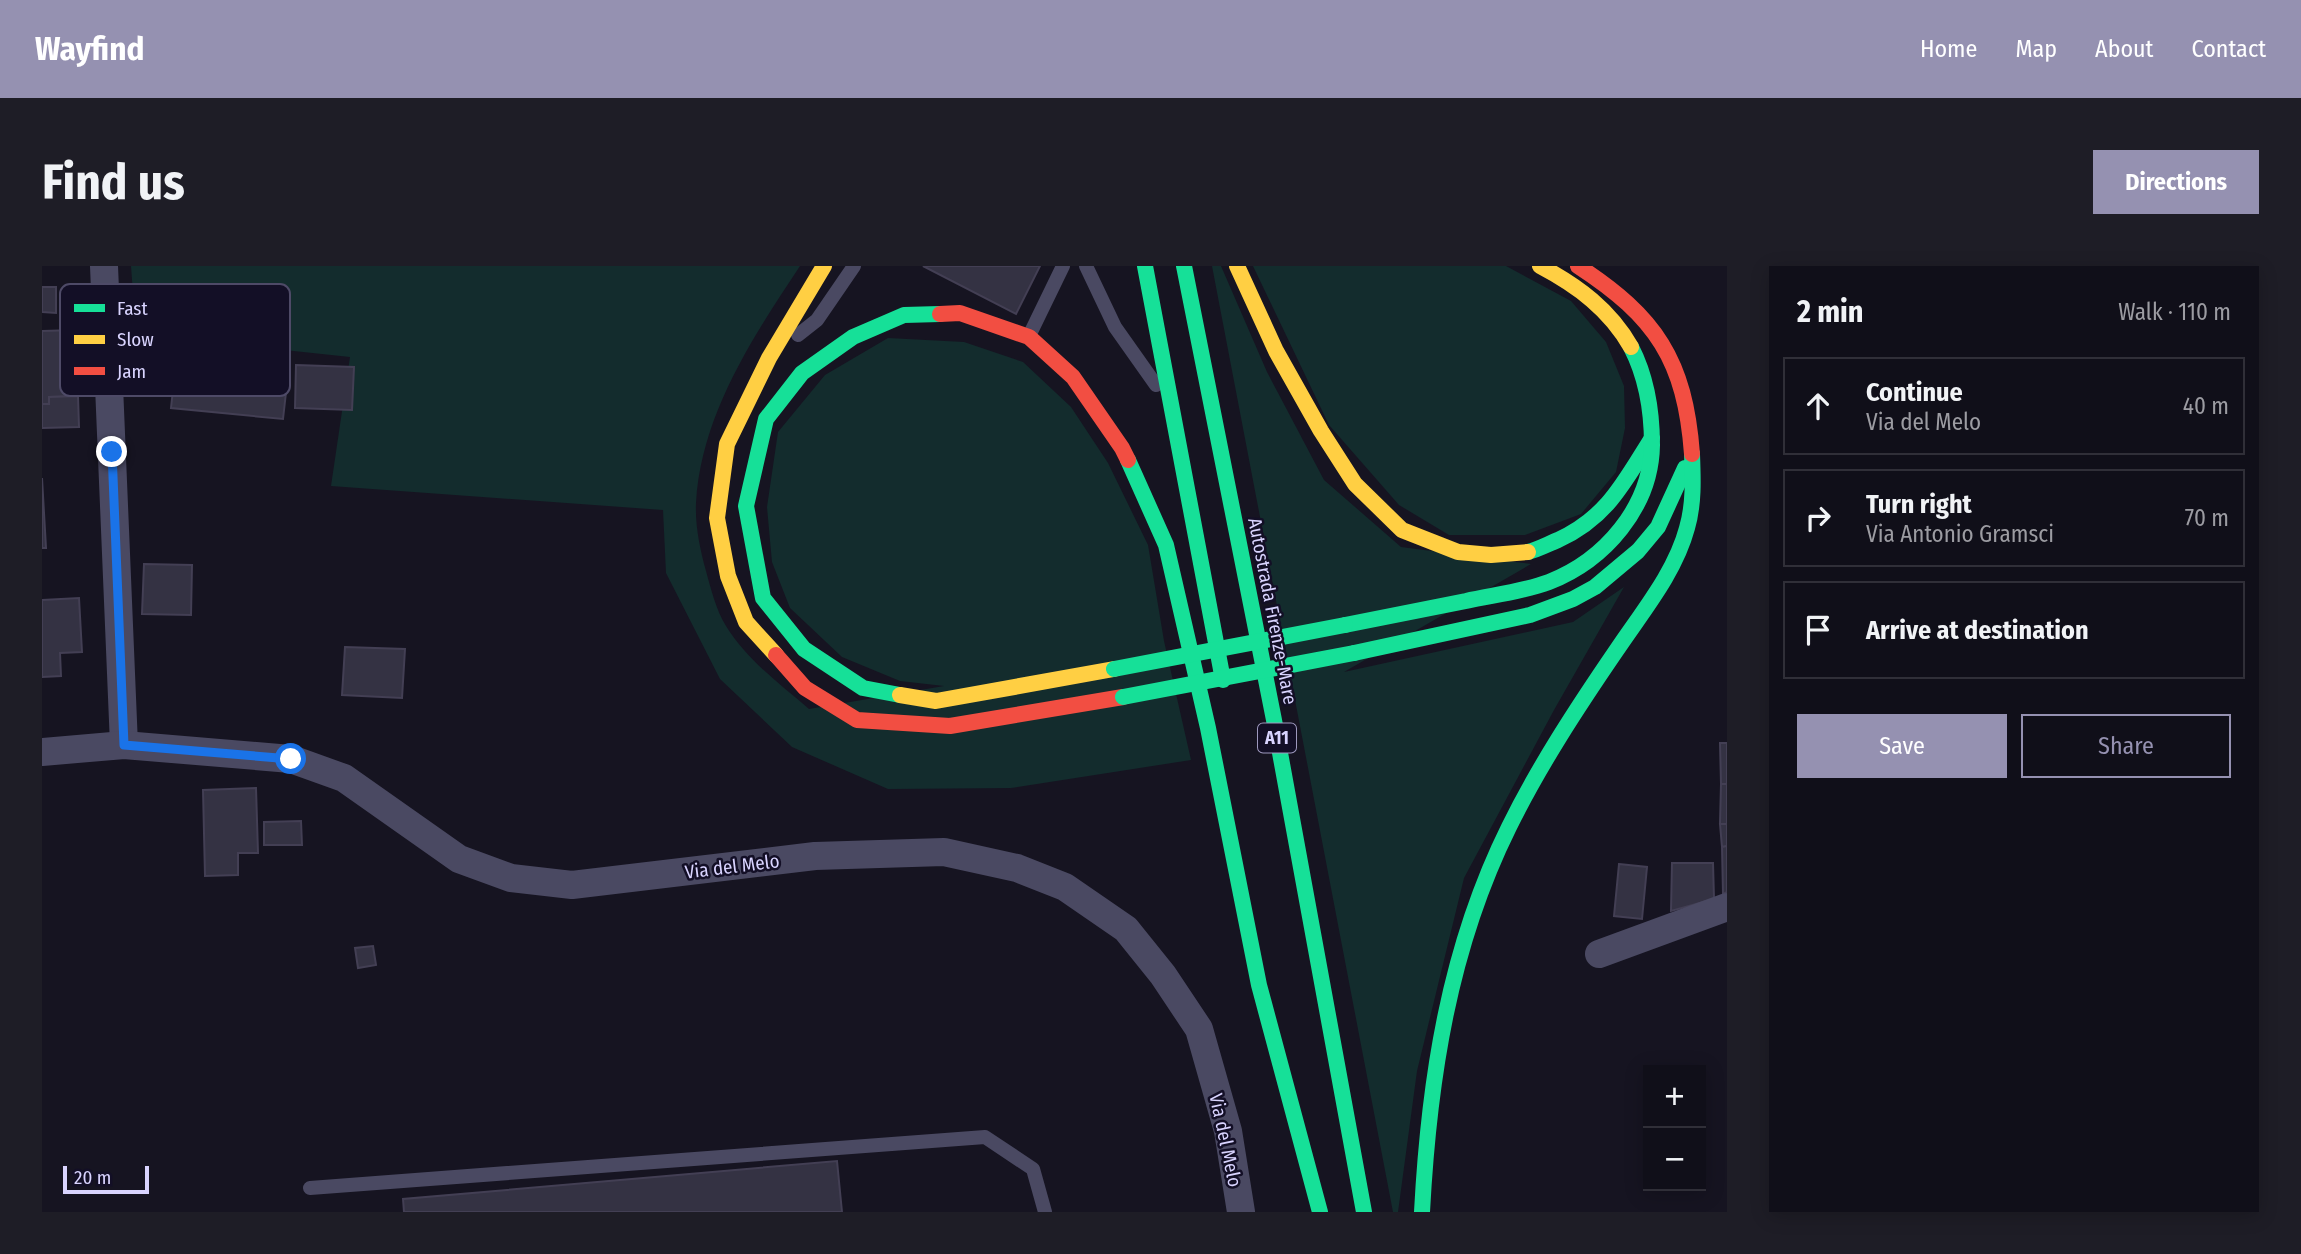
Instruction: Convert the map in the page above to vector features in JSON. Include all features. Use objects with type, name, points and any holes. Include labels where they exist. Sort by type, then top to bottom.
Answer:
[{"type":"highway","points":[[824,266],[769,358],[727,444],[717,518],[728,576],[746,622],[805,688],[857,720],[950,726],[1123,697],[1354,653],[1530,615],[1573,599],[1595,587],[1638,551],[1658,527],[1693,455]]},
{"type":"highway","points":[[1145,266],[1227,700]]},
{"type":"highway","name":"Autostrada Firenze-Mare","points":[[1184,266],[1274,720],[1364,1212]]},
{"type":"highway","points":[[1237,266],[1276,351],[1328,442],[1355,484],[1402,530],[1458,552],[1491,555],[1536,550],[1574,532],[1601,511],[1619,489],[1652,438]]},
{"type":"highway","points":[[1321,1212],[1259,985],[1208,728],[1166,545],[1122,448],[1073,377],[1029,337],[960,313],[904,315],[853,337],[802,373],[766,418],[746,506],[763,598],[804,649],[863,688],[936,701],[1114,669],[1345,625],[1536,586],[1561,577],[1585,563],[1616,533],[1643,495],[1652,464],[1650,394],[1643,370],[1621,330],[1591,299],[1540,266]]},
{"type":"highway","points":[[1422,1212],[1425,1145],[1434,1061],[1443,1013],[1471,918],[1492,866],[1536,776],[1675,559],[1692,513],[1693,455],[1690,412],[1684,388],[1665,345],[1639,312],[1578,266]]},
{"type":"highway","points":[[1289,1037],[1321,1212]]},
{"type":"street","points":[[104,266],[105,284]]},
{"type":"street","points":[[109,396],[124,745]]},
{"type":"street","name":"Via del Melo","points":[[42,752],[124,745],[291,759],[344,778],[459,859],[511,878],[572,885],[815,856],[944,852],[1017,868],[1065,887],[1126,929],[1163,975],[1199,1029],[1228,1131],[1241,1212]]},
{"type":"street","points":[[1599,954],[1727,907]]},
{"type":"lane","points":[[769,358],[817,320],[854,266]]},
{"type":"lane","points":[[1029,337],[1063,266]]},
{"type":"lane","points":[[1086,266],[1115,327],[1173,409]]},
{"type":"lane","points":[[310,1188],[985,1137],[1033,1169],[1045,1212]]},
{"type":"green space","points":[[131,266],[800,266],[748,349],[719,408],[700,470],[696,512],[704,563],[726,626],[754,660],[809,709],[944,686],[900,681],[842,657],[790,608],[772,562],[767,507],[778,432],[825,375],[888,338],[964,342],[1023,362],[1071,407],[1108,463],[1148,545],[1164,641],[1191,760],[1011,788],[888,789],[792,747],[720,679],[666,573],[663,510],[331,486],[350,357],[290,351],[290,284],[132,284]]},
{"type":"green space","points":[[1212,266],[1221,266],[1267,372],[1324,480],[1401,547],[1531,564],[1344,672],[1573,622],[1624,587],[1464,878],[1417,1071],[1398,1212],[1393,1212]]},
{"type":"green space","points":[[1253,266],[1506,266],[1571,301],[1606,342],[1624,386],[1625,428],[1616,472],[1581,514],[1525,535],[1449,535],[1399,505],[1329,425]]},
{"type":"building","points":[[923,266],[1040,266],[1016,314]]},
{"type":"building","points":[[42,287],[56,287],[56,313],[42,312]]},
{"type":"building","points":[[60,330],[60,396],[78,396],[49,397],[49,404],[42,404],[42,331]]},
{"type":"building","points":[[296,365],[354,367],[352,410],[295,408]]},
{"type":"building","points":[[78,396],[79,427],[42,428],[42,404],[49,404],[49,397]]},
{"type":"building","points":[[172,396],[286,396],[283,419],[171,408]]},
{"type":"building","points":[[42,478],[46,548],[42,548]]},
{"type":"building","points":[[144,564],[192,565],[191,615],[142,614]]},
{"type":"building","points":[[79,598],[82,652],[60,653],[61,676],[42,677],[42,600]]},
{"type":"building","points":[[345,647],[405,649],[402,698],[342,695]]},
{"type":"building","points":[[1720,743],[1727,743],[1727,784],[1721,784]]},
{"type":"building","points":[[1721,784],[1727,784],[1727,824],[1720,824]]},
{"type":"building","points":[[256,788],[258,853],[238,853],[238,875],[205,876],[203,790]]},
{"type":"building","points":[[301,821],[302,845],[264,845],[264,822]]},
{"type":"building","points":[[1720,824],[1727,824],[1727,846],[1722,847]]},
{"type":"building","points":[[1727,846],[1727,892],[1723,894],[1722,847]]},
{"type":"building","points":[[1672,863],[1713,863],[1714,899],[1671,911]]},
{"type":"building","points":[[1619,864],[1647,867],[1642,919],[1614,916]]},
{"type":"building","points":[[373,946],[376,965],[358,968],[355,948]]},
{"type":"building","points":[[837,1161],[842,1212],[404,1212],[403,1199]]},
{"type":"traffic: fast","points":[[1145,266],[1223,680]]},
{"type":"traffic: fast","points":[[1184,266],[1274,720],[1364,1212]]},
{"type":"traffic: fast","points":[[900,695],[863,688],[804,649],[763,598],[746,506],[766,419],[802,373],[853,337],[904,315],[940,314]]},
{"type":"traffic: fast","points":[[1345,625],[1507,593],[1549,582],[1589,560],[1606,545],[1634,510],[1650,468],[1650,407],[1645,383],[1631,347]]},
{"type":"traffic: fast","points":[[1528,552],[1558,540],[1590,521],[1623,484],[1652,438]]},
{"type":"traffic: fast","points":[[1422,1212],[1437,1064],[1457,967],[1471,920],[1488,873],[1533,782],[1601,672],[1657,592],[1682,545],[1691,510],[1692,454]]},
{"type":"traffic: fast","points":[[1128,460],[1166,545],[1208,728],[1259,985],[1320,1212]]},
{"type":"traffic: fast","points":[[1354,653],[1530,615],[1573,599],[1595,587],[1638,551],[1658,527],[1685,468]]},
{"type":"traffic: fast","points":[[1114,669],[1345,625]]},
{"type":"traffic: fast","points":[[1123,697],[1354,653]]},
{"type":"traffic: slow","points":[[776,655],[746,622],[728,576],[717,518],[727,444],[769,358],[824,266]]},
{"type":"traffic: slow","points":[[1237,266],[1276,351],[1321,431],[1355,484],[1402,530],[1458,552],[1491,555],[1528,552]]},
{"type":"traffic: slow","points":[[1540,266],[1592,300],[1623,334],[1631,347]]},
{"type":"traffic: slow","points":[[900,695],[936,701],[1114,669]]},
{"type":"traffic: jam","points":[[1578,266],[1628,304],[1647,323],[1662,344],[1682,392],[1692,454]]},
{"type":"traffic: jam","points":[[940,314],[960,313],[1029,337],[1073,377],[1128,460]]},
{"type":"traffic: jam","points":[[776,655],[805,688],[857,720],[950,726],[1123,697]]},
{"type":"route","points":[[112,452],[124,745],[291,759]]}]
